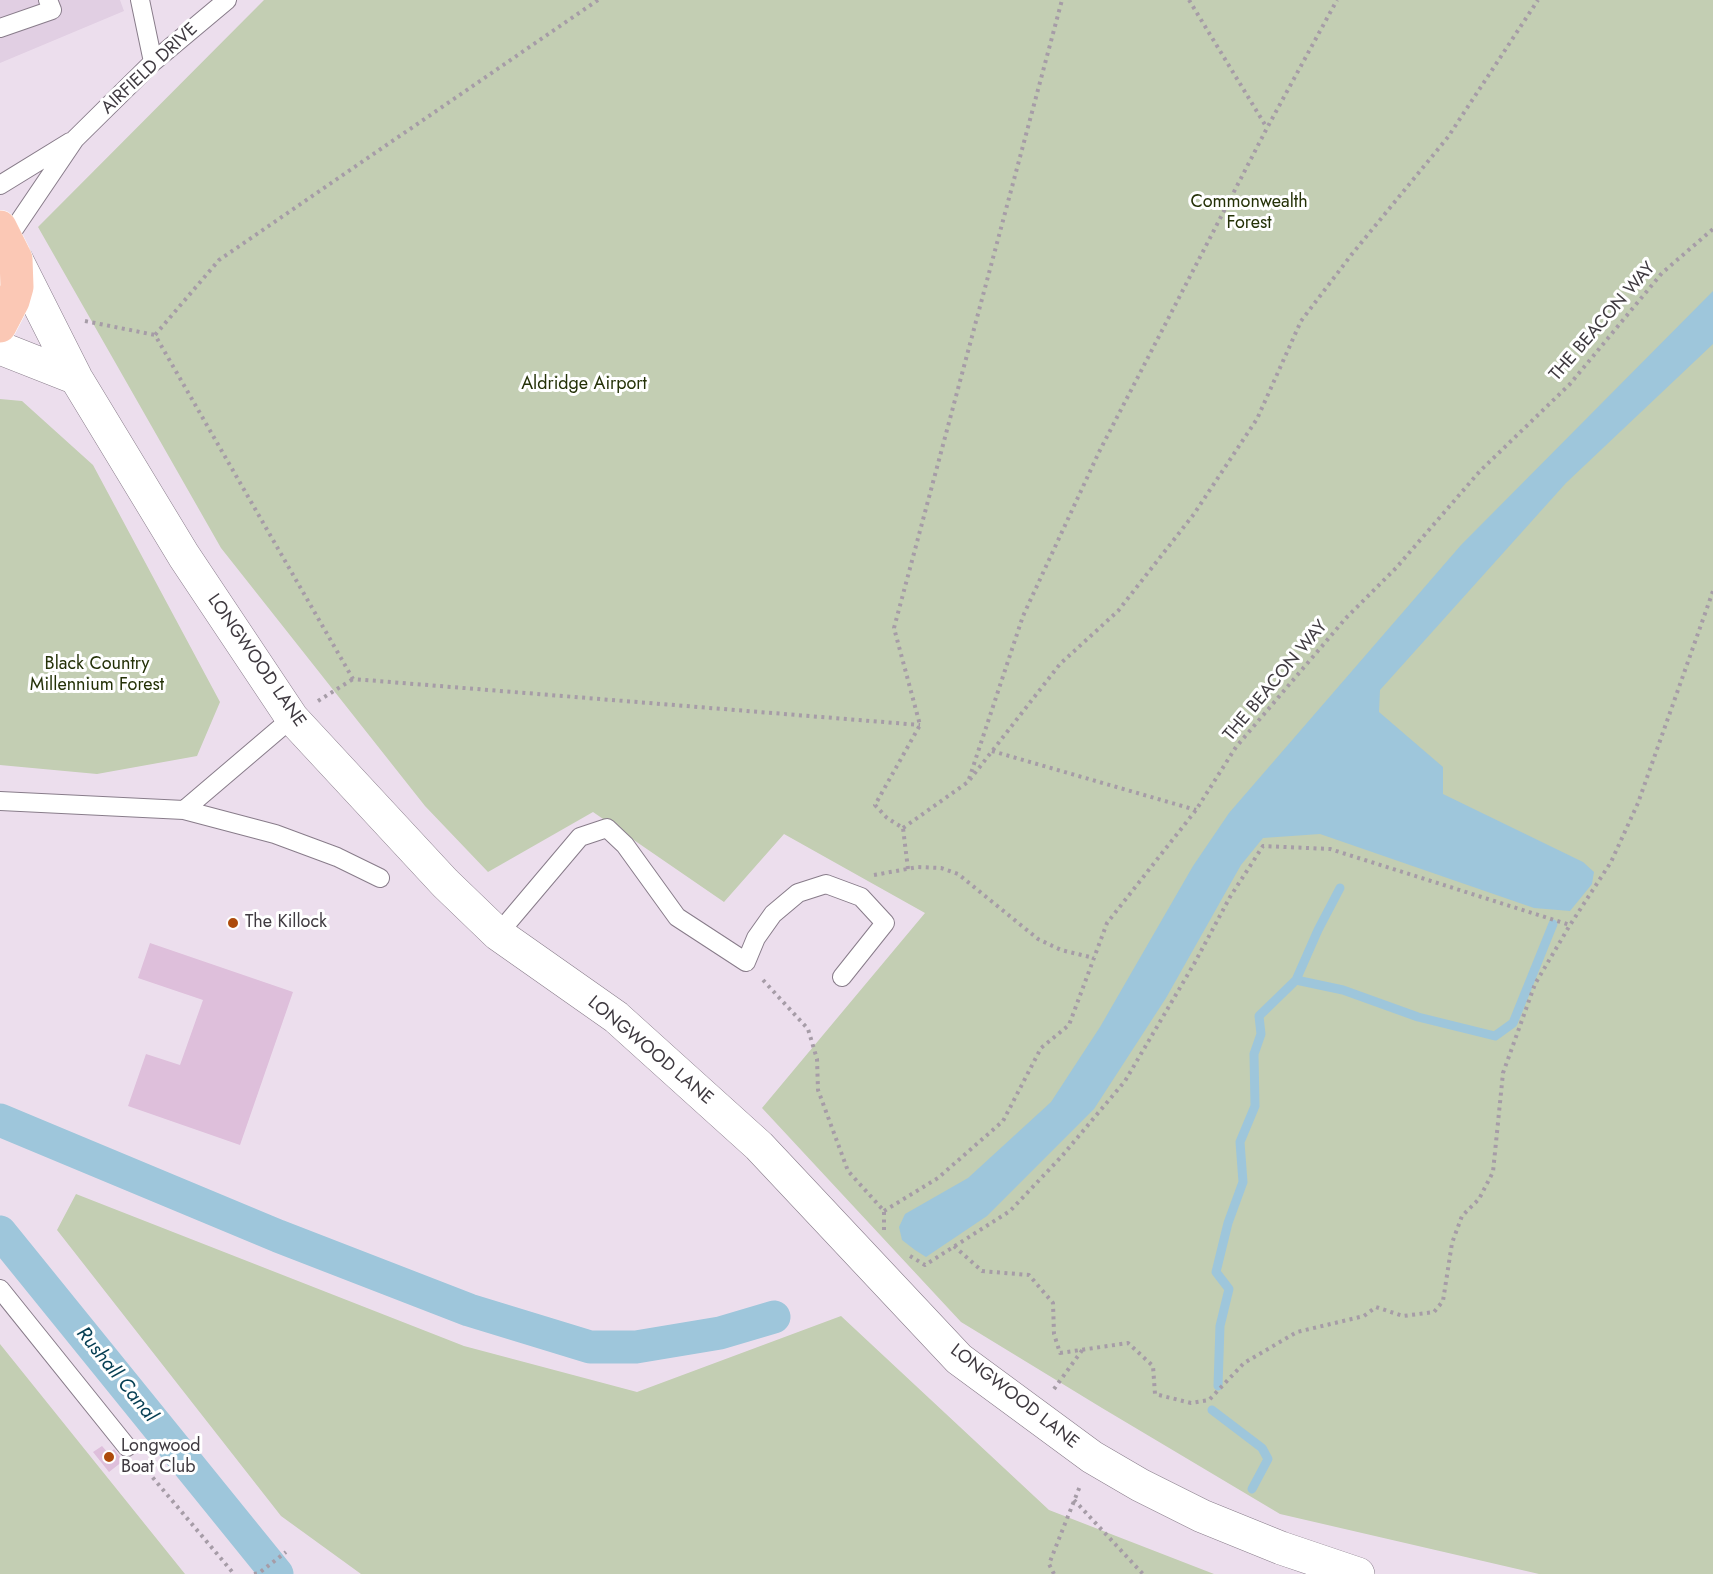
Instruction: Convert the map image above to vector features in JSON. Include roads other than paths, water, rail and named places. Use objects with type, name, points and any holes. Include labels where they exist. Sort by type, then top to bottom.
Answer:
[{"type":"main road","points":[[0,326],[14,301],[17,287],[8,241]]},
{"type":"street","name":"LONGWOOD LANE","points":[[8,241],[76,378],[184,556],[292,718],[445,883],[498,934],[616,1017],[759,1146],[959,1359],[1092,1457],[1140,1485],[1202,1516],[1281,1548],[1358,1574]]},
{"type":"street","points":[[0,348],[76,378]]},
{"type":"lane","points":[[0,28],[52,10],[48,0]]},
{"type":"lane","points":[[140,0],[153,62]]},
{"type":"lane","name":"AIRFIELD DRIVE","points":[[8,241],[75,139],[153,62],[227,0]]},
{"type":"lane","name":"AIRFIELD DRIVE","points":[[0,185],[75,139]]},
{"type":"lane","points":[[184,810],[292,718]]},
{"type":"lane","points":[[0,801],[184,810],[275,834],[337,857],[380,878]]},
{"type":"lane","points":[[498,934],[580,837],[607,828],[625,844],[677,917],[746,962],[756,938],[773,914],[798,893],[826,884],[861,897],[885,923],[842,977]]},
{"type":"lane","points":[[0,1289],[127,1447]]},
{"type":"water","points":[[1713,291],[1713,344],[1566,483],[1380,690],[1379,712],[1443,767],[1443,794],[1583,862],[1594,872],[1592,884],[1570,911],[1534,908],[1320,834],[1263,838],[1241,865],[1166,998],[1094,1109],[987,1216],[926,1257],[902,1240],[899,1227],[905,1214],[968,1178],[1051,1102],[1100,1027],[1193,866],[1229,813],[1461,545]]},
{"type":"waterway","points":[[1218,1386],[1220,1326],[1229,1289],[1216,1272],[1228,1223],[1243,1182],[1240,1142],[1255,1106],[1254,1054],[1261,1034],[1259,1016],[1296,980],[1340,888]]},
{"type":"waterway","points":[[1296,980],[1343,990],[1418,1017],[1495,1036],[1513,1023],[1553,924]]},
{"type":"waterway","points":[[0,1120],[278,1236],[469,1310],[590,1347],[636,1347],[720,1333],[774,1317]]},
{"type":"waterway","name":"Rushall Canal","points":[[0,1232],[277,1574]]},
{"type":"waterway","points":[[1212,1410],[1262,1448],[1268,1459],[1252,1489]]},
{"type":"place","name":"The Killock","points":[[233,923]]},
{"type":"place","name":"Longwood Boat Club","points":[[109,1457]]},
{"type":"park label","name":"Commonwealth Forest","points":[[1249,213]]},
{"type":"park label","name":"Aldridge Airport","points":[[584,385]]},
{"type":"park label","name":"Black Country Millennium Forest","points":[[97,675]]}]
